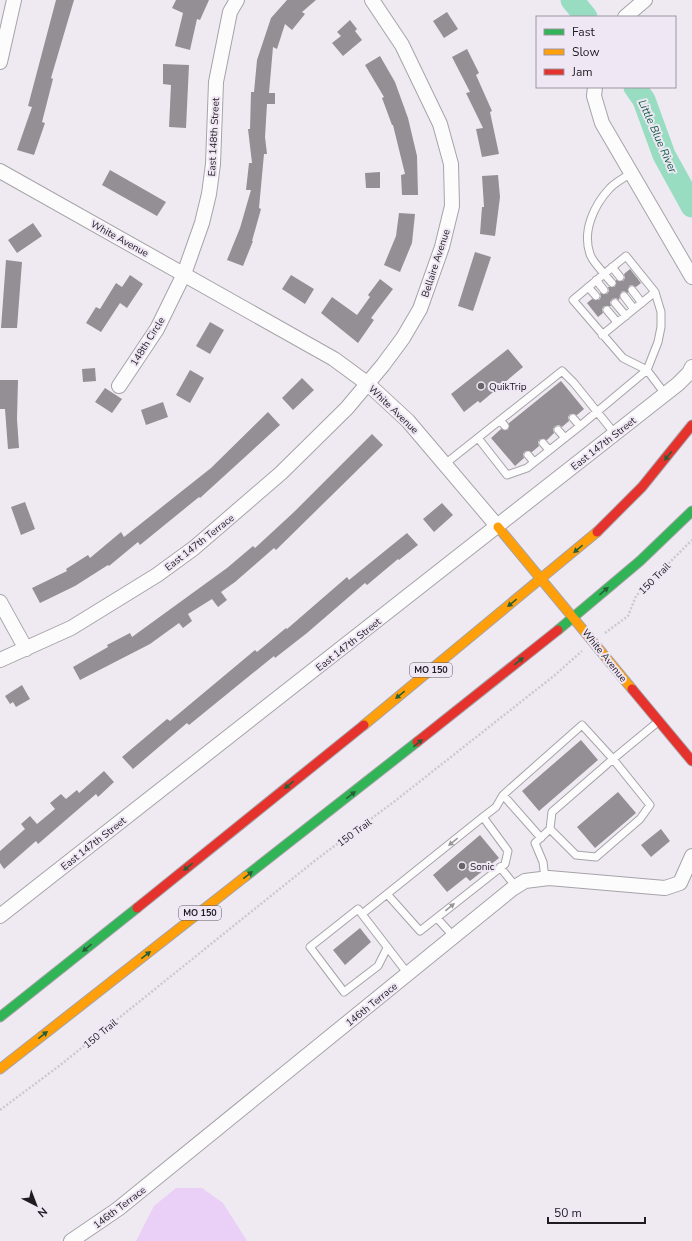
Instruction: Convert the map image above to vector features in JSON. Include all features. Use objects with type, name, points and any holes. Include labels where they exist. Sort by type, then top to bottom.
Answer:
[{"type":"main road","name":"MO 150","points":[[0,1018],[308,770],[606,525],[642,487],[692,425]]},
{"type":"main road","name":"MO 150","points":[[0,1069],[381,772],[574,617],[664,540],[692,511]]},
{"type":"main road","name":"White Avenue","points":[[498,527],[692,761]]},
{"type":"street","points":[[0,62],[14,0]]},
{"type":"street","name":"East 148th Street","points":[[184,274],[202,223],[209,194],[213,164],[216,82],[230,12],[237,0]]},
{"type":"street","name":"Bellaire Avenue","points":[[368,384],[403,338],[420,309],[442,247],[452,206],[451,164],[440,124],[402,45],[372,0]]},
{"type":"street","points":[[626,16],[645,0]]},
{"type":"street","points":[[595,88],[594,96],[602,123],[692,277]]},
{"type":"street","name":"White Avenue","points":[[0,171],[334,359],[368,384],[408,421],[498,527]]},
{"type":"street","name":"148th Circle","points":[[119,386],[157,329],[184,274]]},
{"type":"street","name":"East 147th Street","points":[[2,911],[498,527],[678,384],[689,373],[692,367]]},
{"type":"street","name":"East 147th Terrace","points":[[0,660],[71,628],[157,575],[194,548],[282,473],[347,408],[368,384]]},
{"type":"street","points":[[0,602],[26,649]]},
{"type":"street","name":"146th Terrace","points":[[71,1241],[118,1209],[516,887],[525,882],[545,878],[666,888],[680,883],[692,856]]},
{"type":"lane","points":[[612,283],[590,255],[586,238],[590,220],[601,200],[611,187],[631,173]]},
{"type":"lane","points":[[478,438],[507,475],[527,468],[580,426],[646,370],[658,342],[661,327],[660,312],[655,292],[626,256],[573,300],[623,358],[646,370],[665,394]]},
{"type":"lane","points":[[612,267],[620,276]]},
{"type":"lane","points":[[596,280],[604,290]]},
{"type":"lane","points":[[588,287],[596,296]]},
{"type":"lane","points":[[632,290],[642,302]]},
{"type":"lane","points":[[602,335],[655,292]]},
{"type":"lane","points":[[624,296],[634,309]]},
{"type":"lane","points":[[615,303],[626,316]]},
{"type":"lane","points":[[607,310],[618,322]]},
{"type":"lane","points":[[445,464],[500,420],[515,409],[532,400],[548,387],[562,371],[574,382],[615,434]]},
{"type":"lane","points":[[515,409],[520,415]]},
{"type":"lane","points":[[573,418],[580,426]]},
{"type":"lane","points":[[500,420],[505,426]]},
{"type":"lane","points":[[558,430],[565,438]]},
{"type":"lane","points":[[543,443],[549,450]]},
{"type":"lane","points":[[528,455],[534,462]]},
{"type":"lane","points":[[545,878],[543,862],[535,844],[550,830],[552,812],[659,721]]},
{"type":"lane","points":[[362,914],[496,807],[503,795],[582,725],[613,759],[650,805],[640,819],[596,857],[576,855],[550,830]]},
{"type":"lane","points":[[503,795],[541,838]]},
{"type":"lane","points":[[387,894],[420,931],[505,864],[508,851],[483,818]]},
{"type":"lane","points":[[500,867],[516,887]]},
{"type":"lane","points":[[388,948],[378,966],[344,992],[310,947],[358,909],[362,914],[408,974]]},
{"type":"lane","points":[[436,918],[454,937]]},
{"type":"path","name":"150 Trail","points":[[0,1110],[59,1066],[317,859],[395,801],[543,685],[594,641],[628,616],[636,596],[692,540]]},
{"type":"shaded area","points":[[176,1188],[202,1188],[223,1203],[247,1241],[136,1241],[154,1206]]},
{"type":"building","points":[[56,0],[74,0],[51,78],[53,79],[42,122],[45,123],[34,155],[17,150],[32,107],[28,106]]},
{"type":"building","points":[[176,0],[209,0],[200,20],[197,19],[190,50],[175,46],[183,13],[172,8]]},
{"type":"building","points":[[287,0],[316,0],[302,12],[305,14],[292,30],[285,24],[277,49],[273,47],[269,93],[275,93],[275,104],[267,104],[265,137],[267,154],[264,154],[259,208],[261,209],[253,241],[243,266],[227,260],[240,228],[251,190],[246,190],[249,163],[252,163],[248,129],[250,129],[251,92],[254,92],[257,60],[271,18]]},
{"type":"building","points":[[447,12],[458,29],[444,38],[433,21]]},
{"type":"building","points":[[350,20],[357,29],[355,31],[362,40],[343,56],[332,43],[341,36],[337,32]]},
{"type":"building","points":[[467,49],[479,73],[476,75],[492,111],[490,112],[499,154],[482,157],[476,129],[483,128],[466,93],[470,92],[452,57]]},
{"type":"building","points":[[380,56],[395,82],[408,118],[417,156],[418,195],[402,195],[401,175],[405,174],[393,125],[382,98],[384,97],[365,65]]},
{"type":"building","points":[[163,64],[189,65],[186,128],[169,127],[171,85],[163,84]]},
{"type":"building","points":[[110,170],[166,202],[157,216],[102,185]]},
{"type":"building","points":[[380,172],[380,188],[366,188],[365,173]]},
{"type":"building","points":[[498,175],[500,197],[495,236],[480,234],[482,207],[484,207],[482,176]]},
{"type":"building","points":[[399,213],[415,214],[412,243],[400,272],[384,265],[396,236]]},
{"type":"building","points":[[33,223],[42,236],[17,253],[8,240]]},
{"type":"building","points":[[475,252],[491,257],[473,311],[458,306]]},
{"type":"building","points":[[6,260],[22,262],[17,328],[1,328]]},
{"type":"building","points":[[630,269],[641,283],[636,287],[632,285],[629,286],[628,293],[624,291],[621,292],[619,300],[616,298],[612,299],[610,302],[611,306],[604,306],[602,309],[603,313],[598,317],[587,303],[592,299],[599,300],[601,297],[600,293],[607,294],[609,291],[608,287],[615,287],[616,280],[623,281],[625,278],[624,274]]},
{"type":"building","points":[[130,275],[143,284],[127,308],[120,303],[101,332],[86,323],[96,307],[100,309],[116,283],[122,287]]},
{"type":"building","points":[[291,275],[314,289],[305,304],[282,289]]},
{"type":"building","points":[[380,279],[393,289],[371,318],[374,320],[358,343],[321,313],[332,297],[357,315],[370,297],[368,295]]},
{"type":"building","points":[[210,322],[224,330],[210,354],[196,346]]},
{"type":"building","name":"QuikTrip","points":[[508,349],[523,367],[480,403],[478,401],[464,412],[451,394]]},
{"type":"building","points":[[95,368],[96,381],[83,382],[82,369]]},
{"type":"building","points":[[190,370],[204,378],[190,403],[176,395]]},
{"type":"building","points":[[302,378],[314,390],[293,410],[282,398]]},
{"type":"building","points":[[0,380],[18,380],[17,419],[19,448],[8,449],[5,409],[0,409]]},
{"type":"building","points":[[561,381],[584,409],[577,415],[570,414],[568,417],[569,421],[562,427],[559,425],[555,426],[553,429],[554,433],[547,440],[540,439],[538,442],[539,446],[532,452],[525,451],[523,454],[524,458],[515,466],[491,438],[501,429],[508,430],[509,423]]},
{"type":"building","points":[[105,388],[122,399],[112,413],[95,402]]},
{"type":"building","points":[[163,402],[168,417],[146,425],[141,410]]},
{"type":"building","points":[[268,412],[280,425],[200,498],[199,497],[140,545],[138,542],[109,566],[108,565],[75,586],[40,603],[32,588],[67,571],[66,569],[88,555],[90,558],[121,532],[124,537],[211,468]]},
{"type":"building","points":[[372,434],[383,445],[276,550],[274,548],[235,582],[221,592],[227,600],[218,607],[212,599],[188,614],[192,621],[183,628],[179,623],[150,644],[80,680],[73,667],[108,647],[107,645],[130,633],[132,637],[227,568],[253,546],[255,548],[294,512]]},
{"type":"building","points":[[25,502],[35,529],[21,535],[11,507]]},
{"type":"building","points":[[442,503],[453,515],[434,532],[423,519]]},
{"type":"building","points":[[407,533],[418,545],[399,560],[398,559],[367,585],[365,583],[307,633],[275,658],[274,656],[189,725],[187,723],[133,769],[122,757],[167,719],[170,721],[255,650],[257,652],[286,628],[287,629],[347,577],[349,580]]},
{"type":"building","points":[[22,685],[30,699],[16,707],[13,702],[10,704],[5,696]]},
{"type":"building","points":[[581,740],[598,760],[539,811],[522,791]]},
{"type":"building","points":[[104,771],[114,782],[98,797],[96,794],[38,844],[36,841],[4,869],[0,863],[0,851],[25,829],[21,824],[30,816],[37,824],[55,809],[50,803],[61,794],[66,799],[77,790],[79,793]]},
{"type":"building","points":[[618,792],[636,813],[595,848],[577,827]]},
{"type":"building","points":[[661,829],[670,841],[651,857],[641,845]]},
{"type":"building","points":[[480,835],[499,858],[470,881],[466,877],[447,892],[433,875]]},
{"type":"building","points":[[360,928],[371,942],[345,965],[333,950]]},
{"type":"waterway","name":"Little Blue River","points":[[572,0],[585,16]]},
{"type":"waterway","name":"Little Blue River","points":[[636,88],[644,100],[664,155],[692,206]]},
{"type":"traffic: fast","points":[[558,630],[640,561],[692,511]]},
{"type":"traffic: fast","points":[[246,876],[417,742]]},
{"type":"traffic: fast","points":[[0,1017],[137,908]]},
{"type":"traffic: slow","points":[[498,527],[632,689]]},
{"type":"traffic: slow","points":[[364,725],[597,532]]},
{"type":"traffic: slow","points":[[0,1069],[246,876]]},
{"type":"traffic: jam","points":[[597,532],[642,487],[692,425]]},
{"type":"traffic: jam","points":[[417,742],[558,630]]},
{"type":"traffic: jam","points":[[632,689],[692,761]]},
{"type":"traffic: jam","points":[[137,908],[364,725]]},
{"type":"place","name":"QuikTrip","points":[[481,386]]},
{"type":"place","name":"Sonic","points":[[462,866]]}]
